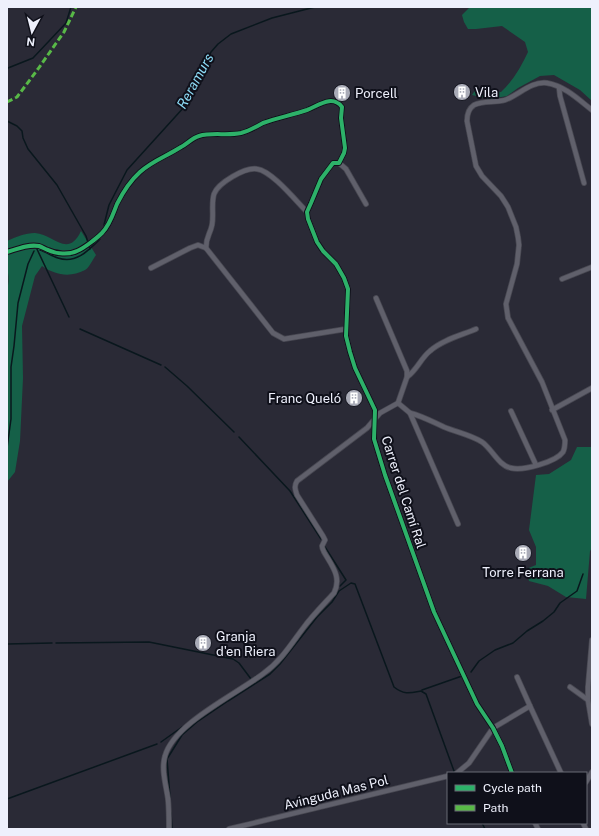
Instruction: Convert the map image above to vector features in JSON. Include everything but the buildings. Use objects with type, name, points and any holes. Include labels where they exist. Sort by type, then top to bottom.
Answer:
[{"type":"street","points":[[398,403],[410,413],[421,416],[432,422],[482,442],[505,466],[512,469],[536,465],[559,456],[564,451],[565,440],[542,382],[512,327],[506,310],[507,298],[517,264],[520,246],[516,227],[508,207],[501,196],[482,176],[476,166],[467,115],[469,109],[477,104],[504,100],[539,83],[553,84],[570,93],[592,110]]},
{"type":"street","points":[[559,88],[584,183]]},
{"type":"street","points":[[7,252],[32,246],[41,246],[53,252],[70,253],[78,251],[102,233],[109,223],[123,193],[131,181],[148,165],[182,147],[194,138],[210,134],[224,135],[250,131],[262,124],[307,110],[328,101],[334,101],[342,107],[341,118],[345,148],[339,163]]},
{"type":"street","points":[[206,248],[206,239],[212,226],[214,193],[224,182],[240,172],[256,168],[269,174],[308,212],[321,179],[333,163],[339,163],[346,169],[366,204]]},
{"type":"street","name":"Carrer del Camí Ral","points":[[308,212],[312,232],[317,242],[323,251],[336,264],[348,289],[346,336],[350,352],[355,368],[374,410],[374,439],[385,475],[434,612],[477,704],[494,728],[512,772]]},
{"type":"street","points":[[150,268],[190,248],[198,246],[206,248],[273,333],[284,340],[346,330]]},
{"type":"street","points":[[562,279],[592,267]]},
{"type":"street","points":[[169,829],[164,764],[165,756],[172,741],[198,718],[264,674],[278,662],[304,627],[337,588],[337,576],[322,545],[325,540],[294,489],[295,485],[368,428],[380,413],[398,403],[407,377],[407,371],[376,298]]},
{"type":"street","points":[[407,377],[412,374],[430,350],[451,339],[476,329]]},
{"type":"street","points":[[552,410],[592,388]]},
{"type":"street","points":[[511,411],[536,465]]},
{"type":"street","points":[[410,413],[458,524]]},
{"type":"street","points":[[592,640],[588,687],[588,700],[592,724]]},
{"type":"street","points":[[517,677],[561,772]]},
{"type":"street","points":[[570,687],[588,700]]},
{"type":"street","points":[[458,772],[469,763],[494,728],[530,706]]},
{"type":"street","name":"Avinguda Mas Pol","points":[[229,829],[447,776]]},
{"type":"green space","points":[[470,7],[592,7],[592,101],[580,90],[554,75],[540,76],[507,96],[490,99],[472,95],[476,89],[501,92],[516,74],[528,52],[525,42],[502,26],[468,29],[462,15]]},
{"type":"green space","points":[[81,231],[96,255],[86,269],[68,275],[52,272],[42,266],[35,276],[22,326],[23,378],[20,441],[15,472],[7,482],[7,241],[24,234],[35,233],[42,234],[65,244],[71,243],[76,239]]},
{"type":"green space","points":[[577,447],[592,447],[592,548],[590,551],[586,599],[566,597],[548,586],[529,581],[526,569],[536,565],[536,547],[529,530],[536,475],[549,474],[571,460]]},
{"type":"waterway","points":[[7,70],[8,68],[33,58],[66,23],[71,7]]},
{"type":"waterway","name":"Reramurs","points":[[104,225],[109,205],[127,170],[185,106],[198,82],[211,52],[218,44],[231,34],[272,18],[315,7]]},
{"type":"waterway","points":[[7,121],[17,126],[22,131],[23,138],[28,149],[57,185],[86,236],[90,249]]},
{"type":"waterway","name":"Reramurs","points":[[40,250],[58,258],[76,258],[86,252],[100,239]]},
{"type":"waterway","points":[[36,247],[69,317]]},
{"type":"waterway","name":"Reramurs","points":[[7,448],[11,419],[11,367],[18,303],[28,264],[34,251]]},
{"type":"waterway","points":[[80,329],[161,365]]},
{"type":"waterway","points":[[165,367],[187,386],[234,432]]},
{"type":"waterway","points":[[239,437],[290,491],[321,539]]},
{"type":"waterway","points":[[325,547],[346,580],[340,586]]},
{"type":"waterway","points":[[471,672],[479,661],[495,650],[513,643],[554,612],[560,603],[577,591],[583,574]]},
{"type":"waterway","points":[[170,797],[167,759],[182,735],[197,722],[270,674],[280,664],[317,617],[332,602],[339,591],[351,583],[355,584],[394,687],[404,692],[410,693],[421,691],[426,694],[454,771]]},
{"type":"waterway","points":[[56,643],[149,642],[233,659],[239,663],[251,679]]},
{"type":"waterway","points":[[7,644],[52,643]]},
{"type":"waterway","points":[[243,685],[256,676]]},
{"type":"waterway","points":[[422,690],[462,676]]},
{"type":"waterway","points":[[161,742],[182,727]]},
{"type":"waterway","points":[[7,799],[157,744]]},
{"type":"waterway","points":[[171,813],[172,829]]},
{"type":"waterway","points":[[482,824],[485,829]]},
{"type":"marked path","points":[[7,102],[17,97],[38,69],[64,32],[76,7]]},
{"type":"cycle path","points":[[7,252],[23,247],[39,246],[62,254],[74,252],[82,248],[105,230],[122,195],[136,175],[196,137],[209,134],[241,133],[263,123],[307,110],[329,101],[334,101],[342,107],[341,118],[345,148],[344,153],[339,163],[333,163],[321,179],[307,212],[308,219],[317,242],[323,251],[336,264],[348,289],[346,336],[350,352],[355,368],[375,410],[374,439],[385,475],[434,612],[477,704],[493,728],[502,746],[512,772]]},
{"type":"place","name":"Vila","points":[[462,92]]},
{"type":"place","name":"Porcell","points":[[342,93]]},
{"type":"place","name":"Franc Queló","points":[[354,398]]},
{"type":"place","name":"Torre Ferrana","points":[[523,553]]},
{"type":"place","name":"Granja d'en Riera","points":[[203,643]]}]
